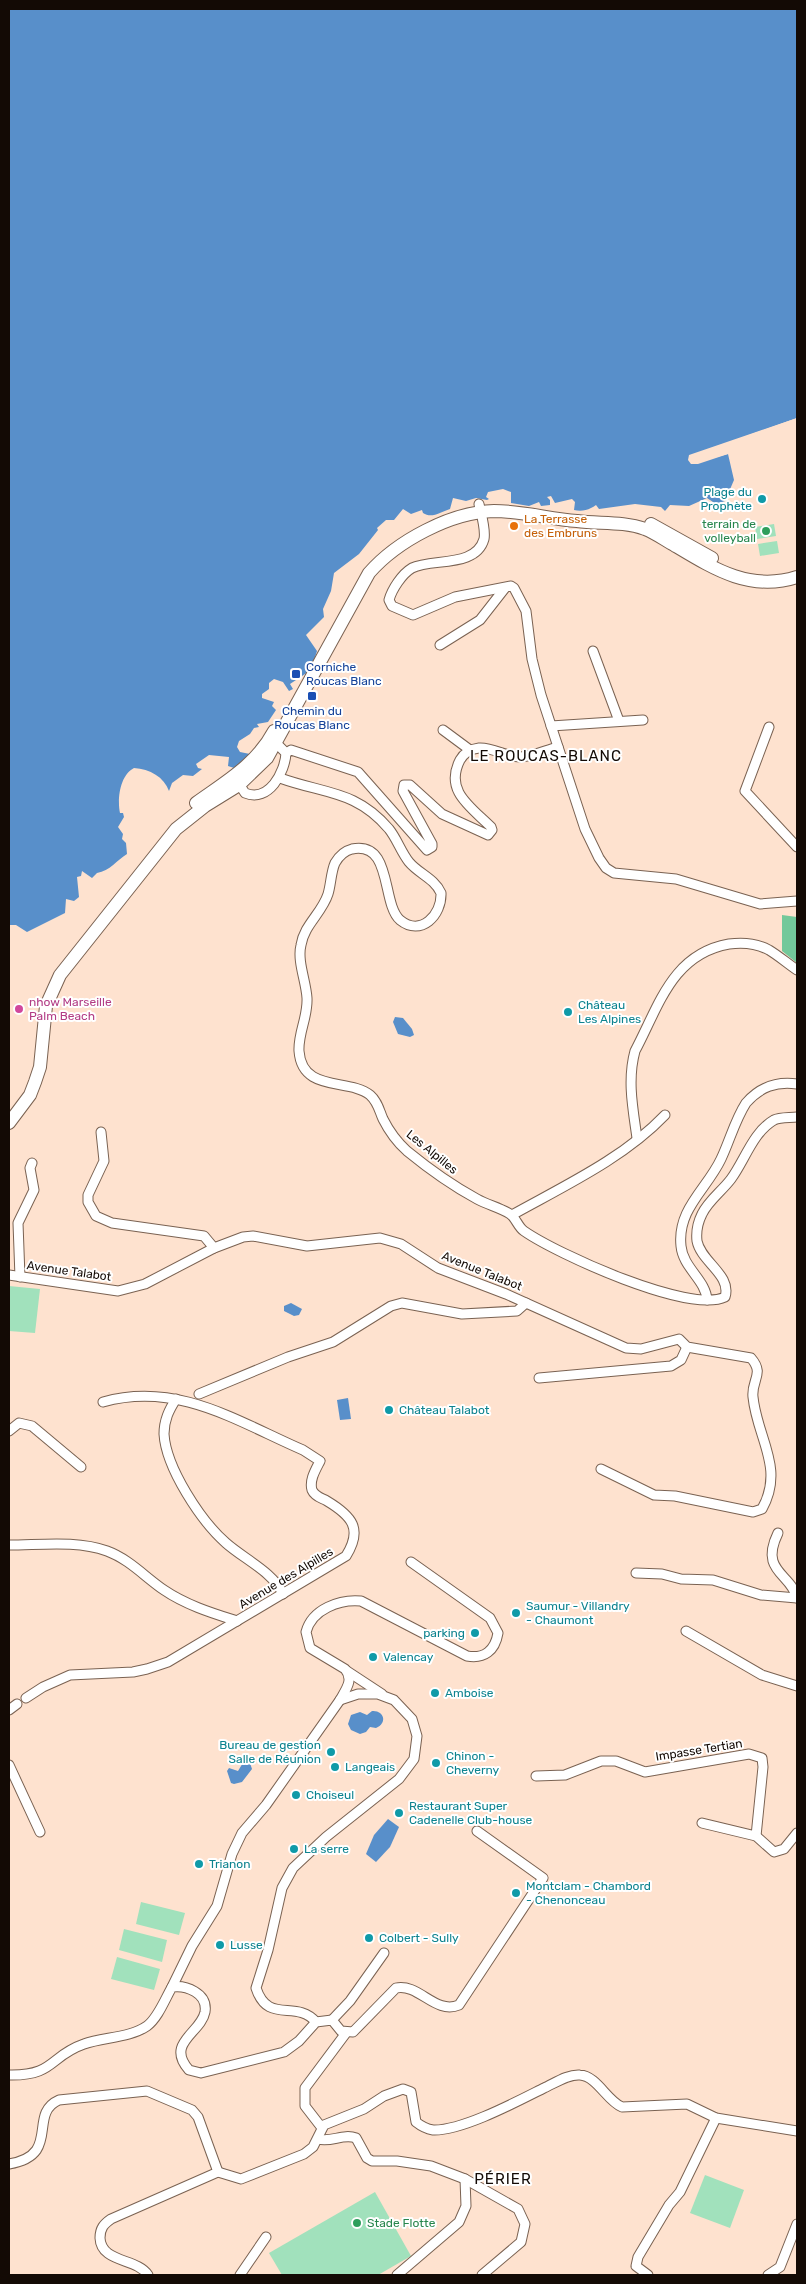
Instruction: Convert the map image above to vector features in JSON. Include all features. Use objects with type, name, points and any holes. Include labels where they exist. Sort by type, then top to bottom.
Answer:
[{"type":"main road","points":[[9,1110],[22,1091],[33,1065],[39,1005],[44,988],[53,971],[165,830],[186,810],[236,780],[267,758],[274,740],[361,586],[379,562],[402,544],[480,508],[512,504],[565,513],[636,519],[662,528],[720,563],[743,573],[772,575],[797,568]]},
{"type":"main road","points":[[480,508],[578,522],[636,526],[654,533],[724,574],[740,580],[770,583],[797,577]]},
{"type":"main road","points":[[9,1123],[30,1094],[35,1082],[41,1060],[46,1006],[60,975],[160,846],[176,829],[236,780],[258,754],[274,740]]},
{"type":"street","points":[[480,508],[484,534],[480,548],[467,557],[412,568],[392,590],[389,600],[392,606],[413,615],[456,597],[511,586],[515,589],[526,611],[532,659],[551,726],[585,829],[606,868],[614,873],[676,879],[760,904],[797,901]]},
{"type":"street","points":[[440,645],[480,620],[505,588]]},
{"type":"street","points":[[593,651],[619,721]]},
{"type":"street","points":[[551,726],[644,720]]},
{"type":"street","points":[[770,727],[745,792],[797,847]]},
{"type":"street","points":[[443,730],[470,750]]},
{"type":"street","points":[[236,780],[247,794],[255,795],[274,785],[285,767],[286,753],[274,740]]},
{"type":"street","points":[[286,753],[291,750],[358,772],[402,820],[424,848],[430,850],[432,844],[404,791],[406,784],[410,785],[442,814],[488,835],[492,830],[459,794],[456,786],[455,771],[462,757],[470,750],[484,748],[521,757],[558,747]]},
{"type":"street","name":"Les Alpilles","points":[[280,778],[347,796],[363,805],[390,831],[409,862],[431,879],[442,893],[439,912],[433,919],[426,923],[407,923],[395,912],[382,867],[372,854],[363,849],[354,849],[346,851],[339,857],[334,865],[328,895],[305,932],[300,949],[308,1000],[299,1049],[303,1063],[316,1079],[326,1084],[365,1092],[372,1097],[388,1128],[406,1150],[460,1190],[512,1215],[522,1229],[550,1247],[652,1290],[684,1298],[718,1300],[726,1296],[728,1290],[726,1282],[702,1255],[697,1241],[702,1214],[730,1180],[765,1127],[776,1119],[797,1117]]},
{"type":"street","points":[[637,1138],[631,1088],[632,1062],[635,1051],[679,971],[690,959],[719,946],[744,942],[769,950],[797,970]]},
{"type":"street","points":[[707,1300],[703,1286],[684,1261],[681,1248],[682,1222],[694,1198],[721,1160],[746,1103],[752,1095],[769,1085],[780,1083],[797,1084]]},
{"type":"street","points":[[512,1215],[575,1180],[650,1130],[665,1115]]},
{"type":"street","points":[[101,1132],[104,1161],[88,1195],[88,1202],[96,1216],[112,1223],[204,1236],[214,1248]]},
{"type":"street","points":[[20,1277],[18,1223],[34,1190],[32,1163]]},
{"type":"street","name":"Avenue Talabot","points":[[9,1275],[118,1291],[145,1284],[214,1248],[243,1236],[306,1246],[380,1238],[401,1244],[438,1268],[526,1303],[516,1311],[501,1310],[462,1314],[402,1303],[390,1306],[333,1342],[288,1357],[200,1394]]},
{"type":"street","points":[[501,1310],[509,1302],[510,1298],[506,1294]]},
{"type":"street","points":[[526,1303],[626,1348],[641,1349],[674,1339],[683,1342],[687,1347],[751,1358],[756,1364],[758,1372],[752,1396],[771,1464],[767,1499],[762,1509],[753,1512],[674,1496],[654,1495],[601,1469]]},
{"type":"street","points":[[539,1378],[672,1366],[681,1360],[687,1347]]},
{"type":"street","points":[[103,1402],[122,1397],[176,1399]]},
{"type":"street","points":[[176,1399],[169,1410],[164,1434],[165,1445],[178,1477],[197,1509],[216,1533],[237,1553],[275,1581],[283,1594]]},
{"type":"street","name":"Avenue des Alpilles","points":[[26,1698],[43,1687],[70,1675],[147,1669],[168,1662],[346,1556],[354,1545],[355,1531],[349,1515],[317,1496],[312,1489],[312,1476],[320,1461],[303,1450],[240,1421],[191,1401],[176,1399]]},
{"type":"street","points":[[9,1431],[19,1423],[32,1426],[81,1466]]},
{"type":"street","points":[[778,1533],[772,1554],[773,1561],[778,1574],[790,1585],[797,1598]]},
{"type":"street","points":[[10,1546],[58,1544],[93,1547],[107,1551],[122,1558],[165,1591],[181,1600],[237,1622]]},
{"type":"street","points":[[316,2022],[306,2012],[271,2009],[262,2000],[256,1988],[268,1950],[282,1888],[293,1868],[326,1837],[399,1779],[414,1759],[417,1736],[412,1719],[405,1709],[344,1669],[314,1652],[308,1643],[306,1632],[314,1617],[347,1600],[361,1602],[378,1609],[467,1656],[480,1657],[488,1654],[498,1634],[490,1618],[411,1562]]},
{"type":"street","points":[[636,1573],[662,1574],[681,1579],[713,1580],[761,1595],[797,1598]]},
{"type":"street","points":[[686,1630],[762,1675],[797,1686]]},
{"type":"street","points":[[9,2075],[28,2075],[49,2068],[69,2050],[85,2043],[143,2029],[152,2021],[172,1987],[192,1946],[217,1906],[232,1854],[242,1833],[266,1805],[340,1700],[349,1682],[348,1674],[344,1669]]},
{"type":"street","points":[[340,1700],[358,1694],[385,1696]]},
{"type":"street","points":[[9,1710],[17,1704]]},
{"type":"street","name":"Impasse Tertian","points":[[536,1776],[565,1775],[601,1761],[616,1761],[644,1772],[749,1754],[756,1755],[762,1758],[763,1767],[756,1836]]},
{"type":"street","points":[[9,1765],[40,1832]]},
{"type":"street","points":[[702,1823],[756,1836],[774,1852],[784,1849],[797,1833]]},
{"type":"street","points":[[322,2128],[305,2106],[305,2088],[346,2033],[358,2028],[396,1988],[407,1988],[448,2008],[459,2005],[543,1878],[476,1831]]},
{"type":"street","points":[[172,1987],[190,1988],[204,2002],[205,2011],[202,2017],[183,2043],[181,2051],[183,2063],[189,2070],[196,2072],[218,2069],[284,2052],[299,2041],[316,2022],[332,2020],[350,2001],[384,1953]]},
{"type":"street","points":[[332,2020],[341,2031],[346,2033]]},
{"type":"street","points":[[148,2275],[142,2268],[110,2255],[106,2251],[100,2242],[100,2233],[103,2225],[111,2219],[218,2172],[241,2179],[304,2154],[313,2147],[322,2128],[329,2122],[364,2109],[384,2096],[404,2089],[411,2092],[416,2122],[426,2128],[444,2129],[460,2125],[513,2103],[563,2079],[580,2075],[590,2080],[614,2104],[622,2107],[687,2104],[716,2118],[797,2131]]},
{"type":"street","points":[[9,2164],[28,2159],[37,2150],[46,2113],[54,2102],[147,2091],[192,2110],[198,2116],[218,2172]]},
{"type":"street","points":[[648,2275],[636,2266],[638,2256],[669,2205],[684,2186],[716,2118]]},
{"type":"street","points":[[318,2138],[327,2140],[349,2135],[356,2138],[367,2158],[431,2166],[465,2179],[518,2209],[525,2224],[521,2242],[482,2275]]},
{"type":"street","points":[[397,2275],[459,2222],[466,2206],[465,2179]]},
{"type":"street","points":[[768,2275],[780,2267],[797,2224]]},
{"type":"street","points":[[240,2275],[266,2238]]},
{"type":"green space","name":"terrain de volleyball","points":[[774,524],[776,536],[757,539],[755,527]]},
{"type":"green space","points":[[777,541],[779,553],[760,556],[758,544]]},
{"type":"green space","points":[[782,915],[797,917],[797,963],[782,951]]},
{"type":"green space","points":[[9,1286],[40,1289],[35,1333],[9,1331]]},
{"type":"green space","points":[[141,1902],[185,1913],[179,1935],[136,1924]]},
{"type":"green space","points":[[124,1929],[167,1940],[162,1962],[119,1950]]},
{"type":"green space","points":[[117,1957],[160,1969],[154,1990],[111,1979]]},
{"type":"green space","points":[[705,2175],[744,2190],[730,2228],[690,2213]]},
{"type":"green space","name":"Stade Flotte","points":[[375,2192],[411,2256],[378,2275],[282,2275],[269,2253]]},
{"type":"water","points":[[9,9],[797,9],[797,418],[690,456],[691,464],[728,454],[734,480],[725,501],[716,504],[707,498],[689,506],[670,505],[665,511],[661,507],[635,504],[599,509],[596,505],[577,511],[574,510],[575,502],[572,499],[555,503],[551,496],[547,497],[550,500],[550,505],[541,506],[539,502],[529,506],[511,503],[511,492],[503,489],[488,492],[486,497],[489,499],[487,500],[476,498],[466,501],[453,498],[450,509],[436,514],[426,515],[422,510],[411,514],[403,509],[394,520],[386,520],[377,528],[378,530],[359,554],[334,573],[331,591],[323,609],[324,617],[306,635],[317,651],[311,670],[290,684],[293,689],[289,691],[283,682],[274,679],[269,683],[269,689],[262,694],[262,698],[274,702],[272,706],[276,710],[268,722],[257,724],[259,727],[254,728],[250,734],[239,741],[237,747],[240,752],[250,754],[236,774],[234,768],[228,766],[229,757],[209,755],[196,764],[198,768],[202,769],[193,776],[183,775],[172,783],[169,791],[164,782],[151,772],[134,768],[129,771],[125,776],[119,794],[120,813],[123,813],[124,817],[118,827],[123,834],[122,839],[126,843],[127,854],[110,868],[97,873],[92,878],[82,871],[81,876],[77,877],[79,897],[74,901],[66,899],[65,913],[27,932],[16,925],[9,925]]},
{"type":"water","points":[[395,1017],[403,1018],[412,1029],[414,1035],[410,1037],[398,1034],[393,1022]]},
{"type":"water","points":[[291,1303],[302,1309],[299,1315],[294,1316],[284,1311],[284,1306]]},
{"type":"water","points":[[348,1398],[351,1419],[340,1420],[337,1400]]},
{"type":"water","points":[[372,1711],[382,1715],[383,1720],[380,1726],[376,1728],[370,1727],[366,1732],[360,1734],[351,1730],[348,1724],[351,1715],[360,1712],[367,1715]]},
{"type":"water","points":[[244,1761],[250,1763],[252,1769],[242,1782],[231,1783],[227,1771],[229,1768],[238,1771]]},
{"type":"water","points":[[388,1819],[399,1827],[390,1847],[376,1862],[366,1854],[374,1835]]},
{"type":"pier","points":[[797,418],[797,421],[691,458],[691,460],[697,461],[728,452],[731,453],[698,464],[691,464],[688,460],[689,455]]},
{"type":"place","name":"Plage du Prophète","points":[[762,499]]},
{"type":"place","name":"La Terrasse des Embruns","points":[[514,526]]},
{"type":"place","name":"terrain de volleyball","points":[[766,531]]},
{"type":"place","name":"Corniche Roucas Blanc","points":[[296,674]]},
{"type":"place","name":"Chemin du Roucas Blanc","points":[[312,696]]},
{"type":"place","name":"nhow Marseille Palm Beach","points":[[19,1009]]},
{"type":"place","name":"Château Les Alpines","points":[[568,1012]]},
{"type":"place","name":"Château Talabot","points":[[389,1410]]},
{"type":"place","name":"Saumur - Villandry - Chaumont","points":[[516,1613]]},
{"type":"place","name":"parking","points":[[475,1633]]},
{"type":"place","name":"Valencay","points":[[373,1657]]},
{"type":"place","name":"Amboise","points":[[435,1693]]},
{"type":"place","name":"Bureau de gestion Salle de Réunion","points":[[331,1752]]},
{"type":"place","name":"Chinon - Cheverny","points":[[436,1763]]},
{"type":"place","name":"Langeais","points":[[335,1767]]},
{"type":"place","name":"Choiseul","points":[[296,1795]]},
{"type":"place","name":"Restaurant Super Cadenelle Club-house","points":[[399,1813]]},
{"type":"place","name":"La serre","points":[[294,1849]]},
{"type":"place","name":"Trianon","points":[[199,1864]]},
{"type":"place","name":"Montclam - Chambord - Chenonceau","points":[[516,1893]]},
{"type":"place","name":"Colbert - Sully","points":[[369,1938]]},
{"type":"place","name":"Lusse","points":[[220,1945]]},
{"type":"place","name":"Stade Flotte","points":[[357,2223]]},
{"type":"district","name":"LE ROUCAS-BLANC","points":[[546,756]]},
{"type":"district","name":"PÉRIER","points":[[503,2179]]}]
